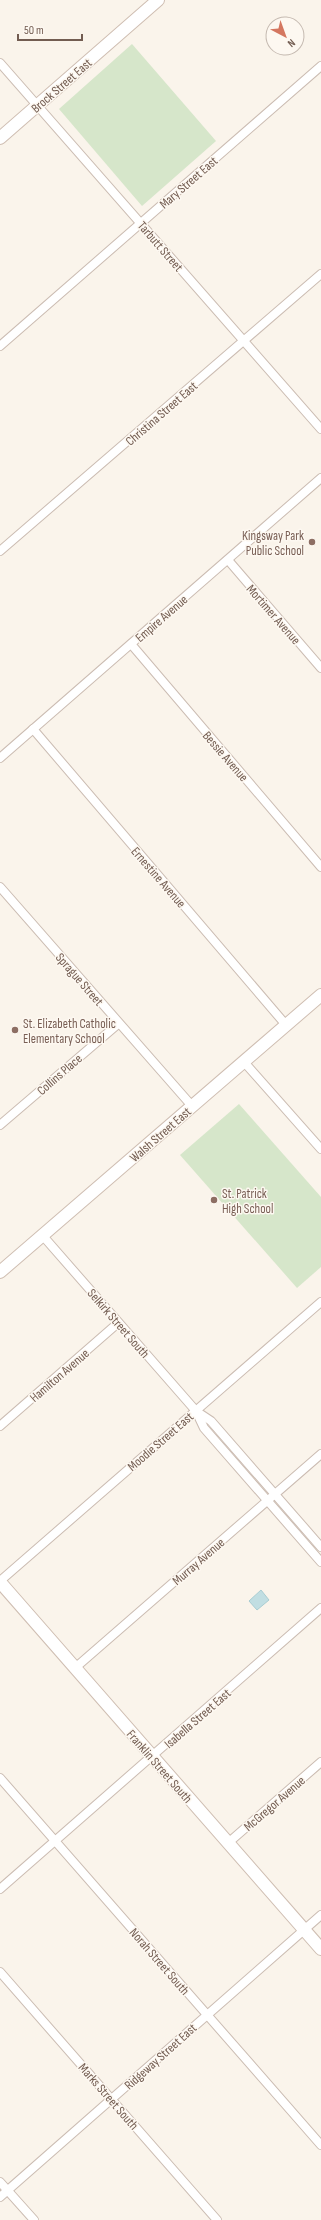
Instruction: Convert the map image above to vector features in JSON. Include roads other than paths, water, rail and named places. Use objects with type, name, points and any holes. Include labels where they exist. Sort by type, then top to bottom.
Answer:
[{"type":"street","name":"Brock Street East","points":[[0,138],[158,0]]},
{"type":"street","name":"Tarbutt Street","points":[[0,63],[321,429]]},
{"type":"street","name":"Mary Street East","points":[[0,346],[321,66]]},
{"type":"street","name":"Christina Street East","points":[[0,551],[321,274]]},
{"type":"street","name":"Empire Avenue","points":[[0,758],[321,478]]},
{"type":"street","name":"Mortimer Avenue","points":[[228,560],[321,668]]},
{"type":"street","name":"Bessie Avenue","points":[[131,644],[321,867]]},
{"type":"street","name":"Ernestine Avenue","points":[[33,729],[286,1025]]},
{"type":"street","name":"Sprague Street","points":[[0,886],[118,1024],[192,1106]]},
{"type":"street","name":"Walsh Street East","points":[[0,1272],[321,995]]},
{"type":"street","name":"Collins Place","points":[[0,1125],[118,1024]]},
{"type":"street","points":[[244,1062],[321,1149]]},
{"type":"street","name":"Selkirk Street South","points":[[43,1236],[196,1411],[211,1421],[321,1547]]},
{"type":"street","name":"Moodie Street East","points":[[0,1582],[321,1302]]},
{"type":"street","name":"Hamilton Avenue","points":[[0,1426],[118,1323]]},
{"type":"street","name":"Selkirk Street South","points":[[196,1411],[204,1428],[321,1562]]},
{"type":"street","name":"Murray Avenue","points":[[75,1668],[321,1454]]},
{"type":"street","name":"Franklin Street South","points":[[0,1582],[321,1949]]},
{"type":"street","name":"Isabella Street East","points":[[0,1889],[321,1608]]},
{"type":"street","name":"McGregor Avenue","points":[[228,1843],[321,1762]]},
{"type":"street","name":"Norah Street South","points":[[0,1778],[321,2145]]},
{"type":"street","name":"Ridgeway Street East","points":[[0,2197],[321,1915]]},
{"type":"street","name":"Marks Street South","points":[[0,1972],[217,2220]]},
{"type":"street","points":[[0,2182],[34,2220]]},
{"type":"water","points":[[261,1590],[269,1600],[257,1610],[249,1601]]},
{"type":"place","name":"Kingsway Park Public School","points":[[312,542]]},
{"type":"place","name":"St. Elizabeth Catholic Elementary School","points":[[15,1030]]},
{"type":"place","name":"St. Patrick High School","points":[[214,1200]]}]
